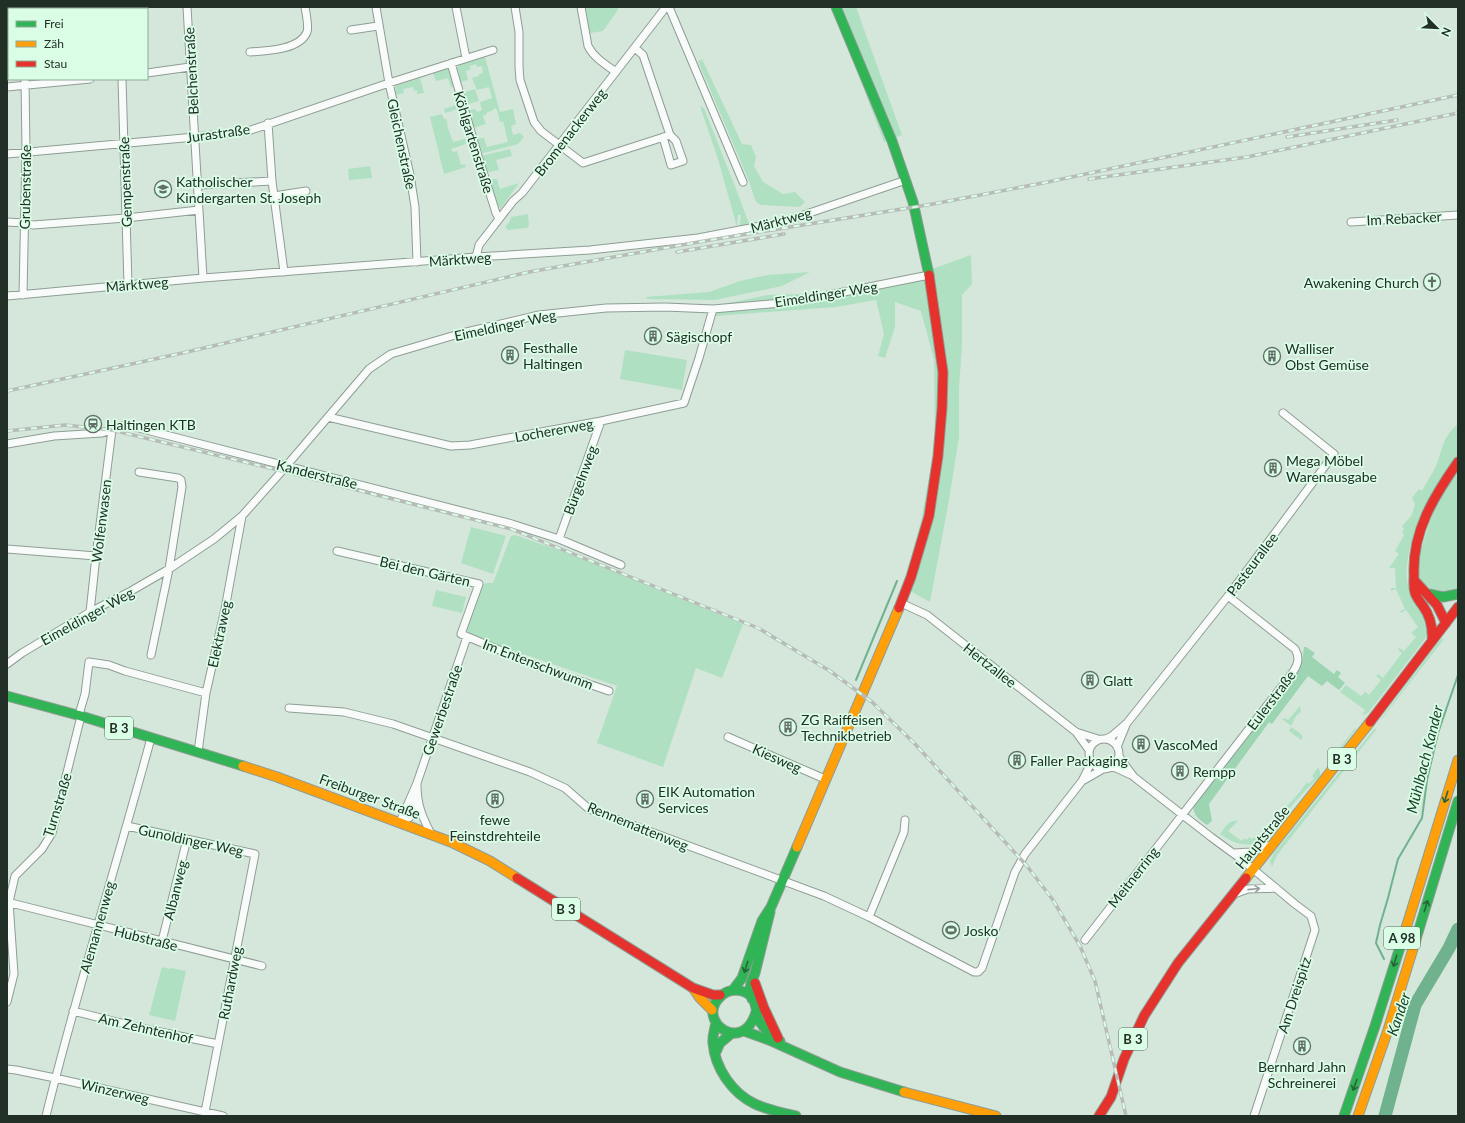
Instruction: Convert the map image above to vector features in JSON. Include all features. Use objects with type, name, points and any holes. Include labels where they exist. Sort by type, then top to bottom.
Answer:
[{"type":"main road","points":[[836,7],[892,141],[913,202],[929,275],[943,372],[938,456],[929,516],[901,603],[771,907],[760,924],[743,978],[738,987],[720,995],[712,1010],[716,1022],[721,1029],[732,1033],[744,1031],[782,1043],[837,1071],[868,1082],[996,1116]]},
{"type":"main road","points":[[1432,641],[1433,628],[1415,592],[1412,570],[1413,556],[1422,525],[1439,489],[1458,462]]},
{"type":"main road","points":[[1414,580],[1429,594],[1442,612],[1446,622]]},
{"type":"main road","points":[[1429,594],[1439,597],[1458,594]]},
{"type":"main road","name":"Hauptstraße","points":[[1099,1116],[1111,1097],[1133,1039],[1157,994],[1185,954],[1357,740],[1458,607]]},
{"type":"main road","points":[[1425,610],[1446,622]]},
{"type":"main road","name":"Freiburger Straße","points":[[7,696],[82,716],[277,777],[431,834],[490,861],[693,988],[720,995]]},
{"type":"main road","name":"A 98","points":[[1344,1116],[1375,1026],[1458,760]]},
{"type":"main road","name":"A 98","points":[[1358,1116],[1388,1030],[1458,801]]},
{"type":"main road","points":[[771,907],[750,990],[756,1007],[758,1020],[782,1043]]},
{"type":"main road","points":[[755,973],[755,984],[758,995],[782,1043]]},
{"type":"main road","name":"Freiburger Straße","points":[[693,988],[700,998],[712,1010]]},
{"type":"main road","points":[[733,990],[745,992],[752,999]]},
{"type":"main road","points":[[744,1031],[753,1023],[756,1012]]},
{"type":"main road","points":[[716,1022],[713,1047],[715,1054],[723,1075],[738,1093],[748,1101],[760,1106],[796,1116]]},
{"type":"main road","points":[[715,1054],[720,1043],[732,1033]]},
{"type":"main road","name":"Hauptstraße","points":[[1110,1116],[1111,1097]]},
{"type":"street","name":"Belchenstraße","points":[[187,7],[199,185],[203,278]]},
{"type":"street","points":[[250,52],[270,51],[289,47],[303,38],[308,31],[305,7]]},
{"type":"street","name":"Gleichenstraße","points":[[376,7],[378,26],[389,82],[412,188],[417,262]]},
{"type":"street","points":[[456,7],[466,58]]},
{"type":"street","points":[[515,7],[519,32],[520,80],[533,121],[537,127],[583,163],[667,136],[643,55],[635,48]]},
{"type":"street","points":[[581,7],[590,50],[596,57],[616,72]]},
{"type":"street","name":"Bromenackerweg","points":[[476,257],[479,245],[513,202],[522,193],[667,7],[743,182]]},
{"type":"street","points":[[351,30],[378,26]]},
{"type":"street","name":"Jurastraße","points":[[7,154],[248,131],[389,82],[493,50]]},
{"type":"street","name":"Köhlgartenstraße","points":[[451,63],[478,156],[499,219]]},
{"type":"street","points":[[148,72],[190,67]]},
{"type":"street","points":[[7,87],[25,82],[68,80]]},
{"type":"street","name":"Gempenstraße","points":[[122,80],[128,285]]},
{"type":"street","name":"Grubenstraße","points":[[24,295],[26,152],[25,82]]},
{"type":"street","points":[[268,124],[272,181],[284,272]]},
{"type":"street","name":"Märktweg","points":[[7,296],[203,278],[476,257],[590,250],[698,238],[746,230],[786,221],[906,180]]},
{"type":"street","points":[[199,185],[272,181]]},
{"type":"street","points":[[274,196],[306,191]]},
{"type":"street","points":[[7,222],[33,225],[126,218],[199,210]]},
{"type":"street","name":"Im Rebacker","points":[[1351,222],[1458,215]]},
{"type":"street","name":"Eimeldinger Weg","points":[[7,664],[22,653],[90,612],[132,591],[169,569],[214,539],[242,516],[368,369],[391,354],[462,333],[539,315],[606,308],[665,307],[713,309],[824,296],[929,275]]},
{"type":"street","name":"Lochererweg","points":[[328,417],[451,446],[470,445],[601,421],[684,402],[699,358],[713,309]]},
{"type":"street","name":"Pasteurallee","points":[[1102,739],[1112,736],[1127,723],[1228,596],[1334,454],[1283,413]]},
{"type":"street","name":"Bürgelnweg","points":[[559,539],[601,421]]},
{"type":"street","name":"Kanderstraße","points":[[7,444],[54,436],[102,433],[124,426],[130,426],[512,524],[559,539],[621,565]]},
{"type":"street","name":"Wolfenwasen","points":[[90,612],[112,430]]},
{"type":"street","points":[[139,472],[178,478],[182,483],[169,569],[151,656]]},
{"type":"street","name":"Elektraweg","points":[[198,752],[206,693],[225,609],[242,516]]},
{"type":"street","points":[[7,549],[96,556]]},
{"type":"street","name":"Bei den Gärten","points":[[337,551],[479,584],[461,634],[467,637]]},
{"type":"street","name":"Eulerstraße","points":[[1182,815],[1298,664],[1299,655],[1295,649],[1228,596]]},
{"type":"street","name":"Hertzallee","points":[[901,603],[927,616],[1076,732],[1089,750]]},
{"type":"street","name":"Im Entenschwumm","points":[[467,637],[542,668],[609,691]]},
{"type":"street","name":"Gewerbestraße","points":[[400,822],[417,783],[467,637]]},
{"type":"street","points":[[82,716],[80,711],[85,694],[89,662],[109,664],[125,671],[206,693]]},
{"type":"street","name":"Rennemattenweg","points":[[289,708],[344,712],[393,724],[523,770],[565,788],[588,809],[824,896],[869,917],[974,972],[978,972],[982,968],[1015,872],[1025,854],[1082,781]]},
{"type":"street","name":"Turnstraße","points":[[7,1002],[14,974],[8,902],[15,876],[42,849],[52,833],[82,716]]},
{"type":"street","name":"Pasteurallee","points":[[1118,746],[1127,723]]},
{"type":"street","name":"Hertzallee","points":[[1076,732],[1112,741],[1118,746]]},
{"type":"street","name":"Kiesweg","points":[[728,737],[825,779]]},
{"type":"street","name":"Alemannenweg","points":[[46,1116],[96,925],[127,826],[151,738]]},
{"type":"street","points":[[1082,781],[1090,765],[1089,750],[1093,743],[1102,739]]},
{"type":"street","points":[[1118,746],[1119,756],[1134,777]]},
{"type":"street","points":[[1082,781],[1097,771],[1115,764],[1119,756]]},
{"type":"street","points":[[1090,760],[1094,765],[1103,769]]},
{"type":"street","points":[[1110,767],[1116,768],[1134,777],[1254,869]]},
{"type":"street","name":"Gewerbestraße","points":[[417,783],[417,800],[421,815],[431,834]]},
{"type":"street","name":"Gewerbestraße","points":[[400,822],[410,817],[417,800]]},
{"type":"street","name":"Meitnerring","points":[[1085,940],[1182,815]]},
{"type":"street","points":[[869,917],[904,832],[905,820]]},
{"type":"street","name":"Gunoldinger Weg","points":[[127,826],[255,854]]},
{"type":"street","name":"Albanweg","points":[[162,942],[187,839]]},
{"type":"street","points":[[1234,853],[1250,852],[1274,844]]},
{"type":"street","name":"Ruthardweg","points":[[205,1112],[255,854]]},
{"type":"street","name":"Am Dreispitz","points":[[1254,869],[1311,916],[1315,930],[1254,1116]]},
{"type":"street","points":[[1233,894],[1248,889],[1276,888]]},
{"type":"street","name":"Hubstraße","points":[[8,902],[262,966]]},
{"type":"street","name":"Am Zehntenhof","points":[[73,1011],[141,1028],[218,1044]]},
{"type":"street","name":"Winzerweg","points":[[7,1069],[55,1078],[223,1116]]},
{"type":"green space","points":[[585,7],[618,7],[618,10],[603,31],[590,33]]},
{"type":"green space","points":[[831,7],[856,7],[902,135],[884,142]]},
{"type":"green space","points":[[485,57],[500,112],[513,109],[516,124],[511,126],[513,135],[520,133],[524,137],[518,144],[480,154],[476,138],[484,138],[487,147],[508,142],[503,121],[500,122],[497,110],[495,108],[483,116],[486,124],[473,128],[468,110],[476,109],[477,112],[482,110],[480,102],[492,98],[489,87],[477,90],[472,78],[483,73],[482,66],[477,67],[476,64],[470,66],[471,69],[466,71],[468,80],[460,82],[457,69],[459,65]]},
{"type":"green space","points":[[702,59],[742,144],[751,145],[756,157],[754,166],[763,182],[783,194],[795,192],[805,202],[800,207],[761,205],[756,202],[749,181],[698,61]]},
{"type":"green space","points":[[447,69],[449,70],[454,86],[451,88],[448,78],[436,81],[433,73]]},
{"type":"green space","points":[[420,78],[424,93],[417,94],[417,90],[414,91],[413,87],[403,89],[404,93],[396,95],[395,86]]},
{"type":"green space","points":[[475,89],[479,101],[466,105],[463,93]]},
{"type":"green space","points":[[456,92],[461,108],[445,113],[444,109],[456,105],[453,93]]},
{"type":"green space","points":[[700,106],[704,108],[749,224],[739,229],[741,215],[738,215],[737,227],[718,159]]},
{"type":"green space","points":[[442,114],[444,119],[446,119],[453,142],[465,139],[466,144],[451,149],[453,152],[457,151],[461,165],[465,164],[466,167],[444,174],[430,117]]},
{"type":"green space","points":[[510,149],[512,156],[496,160],[499,170],[489,172],[486,171],[481,156]]},
{"type":"green space","points":[[370,166],[372,178],[349,180],[348,169]]},
{"type":"green space","points":[[491,179],[497,179],[500,189],[519,183],[501,208],[497,207],[489,181]]},
{"type":"green space","points":[[528,214],[529,226],[527,228],[508,230],[505,227],[510,221],[511,217]]},
{"type":"green space","points":[[971,255],[972,284],[962,295],[959,437],[930,602],[903,587],[921,522],[935,443],[934,360],[921,311],[895,302],[895,327],[885,358],[878,356],[884,334],[876,300],[836,307],[715,316],[718,305],[768,295],[834,293],[885,286]]},
{"type":"green space","points":[[810,272],[782,286],[715,300],[647,299],[646,297],[709,292],[740,281],[768,275]]},
{"type":"green space","points":[[625,350],[687,360],[682,390],[620,379]]},
{"type":"green space","points":[[1458,424],[1458,454],[1410,547],[1408,559],[1407,582],[1411,594],[1427,620],[1428,632],[1425,639],[1368,713],[1362,715],[1365,710],[1340,692],[1346,685],[1361,696],[1365,692],[1369,695],[1381,680],[1376,676],[1378,674],[1383,678],[1402,653],[1398,650],[1399,648],[1404,651],[1416,637],[1411,633],[1418,627],[1406,610],[1401,613],[1400,611],[1405,609],[1396,589],[1391,591],[1391,588],[1396,588],[1395,568],[1389,568],[1399,554],[1395,551],[1404,535],[1402,533],[1404,529],[1402,526],[1412,515],[1415,504],[1412,498],[1419,489],[1422,491],[1436,466],[1446,439]]},
{"type":"green space","points":[[1458,467],[1458,588],[1448,592],[1434,591],[1421,581],[1416,565],[1436,503]]},
{"type":"green space","points":[[471,527],[506,536],[493,574],[461,563]]},
{"type":"green space","points":[[515,535],[576,556],[743,624],[722,678],[696,668],[663,767],[597,743],[617,686],[487,642],[466,631],[483,585],[486,583],[493,583],[511,536]]},
{"type":"green space","points":[[436,590],[466,597],[462,613],[432,606]]},
{"type":"green space","points":[[1441,639],[1444,639],[1381,720],[1381,719]]},
{"type":"green space","points":[[1304,647],[1315,653],[1312,657],[1334,674],[1337,670],[1341,673],[1338,677],[1345,683],[1339,690],[1327,681],[1322,686],[1308,676],[1272,724],[1269,722],[1209,804],[1212,821],[1207,825],[1195,813],[1193,807],[1194,803],[1297,673],[1302,662]]},
{"type":"green space","points":[[1300,706],[1301,712],[1296,716],[1291,726],[1282,719],[1284,718],[1288,720]]},
{"type":"green space","points":[[1291,727],[1300,733],[1303,737],[1301,740],[1289,731]]},
{"type":"green space","points":[[1355,728],[1356,729],[1332,760],[1329,757],[1332,758]]},
{"type":"green space","points":[[1375,728],[1376,730],[1277,855],[1272,867],[1270,861],[1274,853]]},
{"type":"green space","points":[[1318,767],[1320,776],[1259,843],[1254,846],[1254,844],[1240,844],[1220,834],[1229,823],[1232,821],[1238,821],[1228,831],[1242,841],[1244,838],[1247,840],[1249,837],[1252,839],[1254,837],[1257,839],[1307,782],[1309,784],[1314,778],[1312,776]]},
{"type":"green space","points":[[162,967],[186,971],[175,1021],[149,1015]]},
{"type":"waterway","points":[[856,680],[897,581]]},
{"type":"waterway","name":"Mühlbach Kander","points":[[1384,959],[1376,943],[1380,925],[1398,859],[1422,818],[1427,780],[1438,733],[1458,675]]},
{"type":"waterway","name":"Kander","points":[[1385,1116],[1415,1005],[1449,948],[1458,929]]},
{"type":"waterway","name":"Mühlbach Kander","points":[[1407,996],[1415,1005]]},
{"type":"railway","points":[[7,391],[187,352],[529,272],[710,240],[933,204],[1048,182],[1458,95]]},
{"type":"railway","points":[[1089,179],[1247,157],[1458,113]]},
{"type":"railway","points":[[1287,137],[1397,120]]},
{"type":"railway","points":[[677,252],[784,234]]},
{"type":"railway","points":[[7,431],[65,425],[112,430],[511,529],[758,628],[830,671],[872,702],[915,744],[1027,866],[1053,900],[1080,946],[1095,981],[1126,1116]]},
{"type":"traffic: fast","points":[[836,7],[892,141],[913,202],[929,275]]},
{"type":"traffic: fast","points":[[1429,594],[1443,597],[1458,594]]},
{"type":"traffic: fast","points":[[7,696],[81,716],[243,766]]},
{"type":"traffic: fast","points":[[1416,939],[1458,801]]},
{"type":"traffic: fast","points":[[733,990],[742,978],[762,921],[771,907],[797,847]]},
{"type":"traffic: fast","points":[[752,999],[750,990],[751,983],[755,973],[770,912]]},
{"type":"traffic: fast","points":[[1344,1116],[1402,941]]},
{"type":"traffic: fast","points":[[756,1012],[750,1025],[741,1032],[732,1033],[724,1030],[717,1024],[713,1016],[714,1006],[720,997],[733,990],[743,991],[747,993],[754,1001],[758,1017],[762,1025],[769,1033],[780,1041]]},
{"type":"traffic: fast","points":[[716,1022],[713,1038],[714,1052],[717,1062],[726,1079],[739,1093],[755,1104],[770,1110],[796,1116]]},
{"type":"traffic: fast","points":[[744,1031],[769,1040],[840,1072],[904,1092]]},
{"type":"traffic: fast","points":[[715,1054],[720,1043],[732,1033]]},
{"type":"traffic: slow","points":[[797,847],[899,608]]},
{"type":"traffic: slow","points":[[1246,878],[1370,722]]},
{"type":"traffic: slow","points":[[1402,941],[1458,760]]},
{"type":"traffic: slow","points":[[243,766],[277,777],[451,842],[490,861],[517,878]]},
{"type":"traffic: slow","points":[[1358,1116],[1388,1030],[1416,939]]},
{"type":"traffic: slow","points":[[693,988],[700,998],[712,1010]]},
{"type":"traffic: slow","points":[[904,1092],[996,1116]]},
{"type":"traffic: jam","points":[[899,608],[911,577],[929,516],[938,456],[943,372],[929,275]]},
{"type":"traffic: jam","points":[[1432,641],[1432,627],[1430,618],[1414,591],[1414,559],[1426,515],[1433,501],[1458,462]]},
{"type":"traffic: jam","points":[[1414,580],[1437,605],[1446,623]]},
{"type":"traffic: jam","points":[[1370,722],[1458,607]]},
{"type":"traffic: jam","points":[[517,878],[693,988],[713,995],[720,995]]},
{"type":"traffic: jam","points":[[1099,1116],[1111,1097],[1124,1059],[1144,1016],[1178,963],[1246,878]]},
{"type":"traffic: jam","points":[[755,983],[764,1008],[778,1038]]},
{"type":"place","name":"Katholischer Kindergarten St. Joseph","points":[[163,189]]},
{"type":"place","name":"Awakening Church","points":[[1432,282]]},
{"type":"place","name":"Sägischopf","points":[[653,336]]},
{"type":"place","name":"Festhalle Haltingen","points":[[510,355]]},
{"type":"place","name":"Walliser Obst Gemüse","points":[[1272,356]]},
{"type":"place","name":"Haltingen KTB","points":[[93,424]]},
{"type":"place","name":"Mega Möbel Warenausgabe","points":[[1273,468]]},
{"type":"place","name":"Glatt","points":[[1090,680]]},
{"type":"place","name":"ZG Raiffeisen Technikbetrieb","points":[[788,727]]},
{"type":"place","name":"VascoMed","points":[[1141,744]]},
{"type":"place","name":"Faller Packaging","points":[[1017,760]]},
{"type":"place","name":"Rempp","points":[[1180,771]]},
{"type":"place","name":"fewe Feinstdrehteile","points":[[495,799]]},
{"type":"place","name":"EIK Automation Services","points":[[645,799]]},
{"type":"place","name":"Josko","points":[[951,930]]},
{"type":"place","name":"Bernhard Jahn Schreinerei","points":[[1302,1046]]}]
